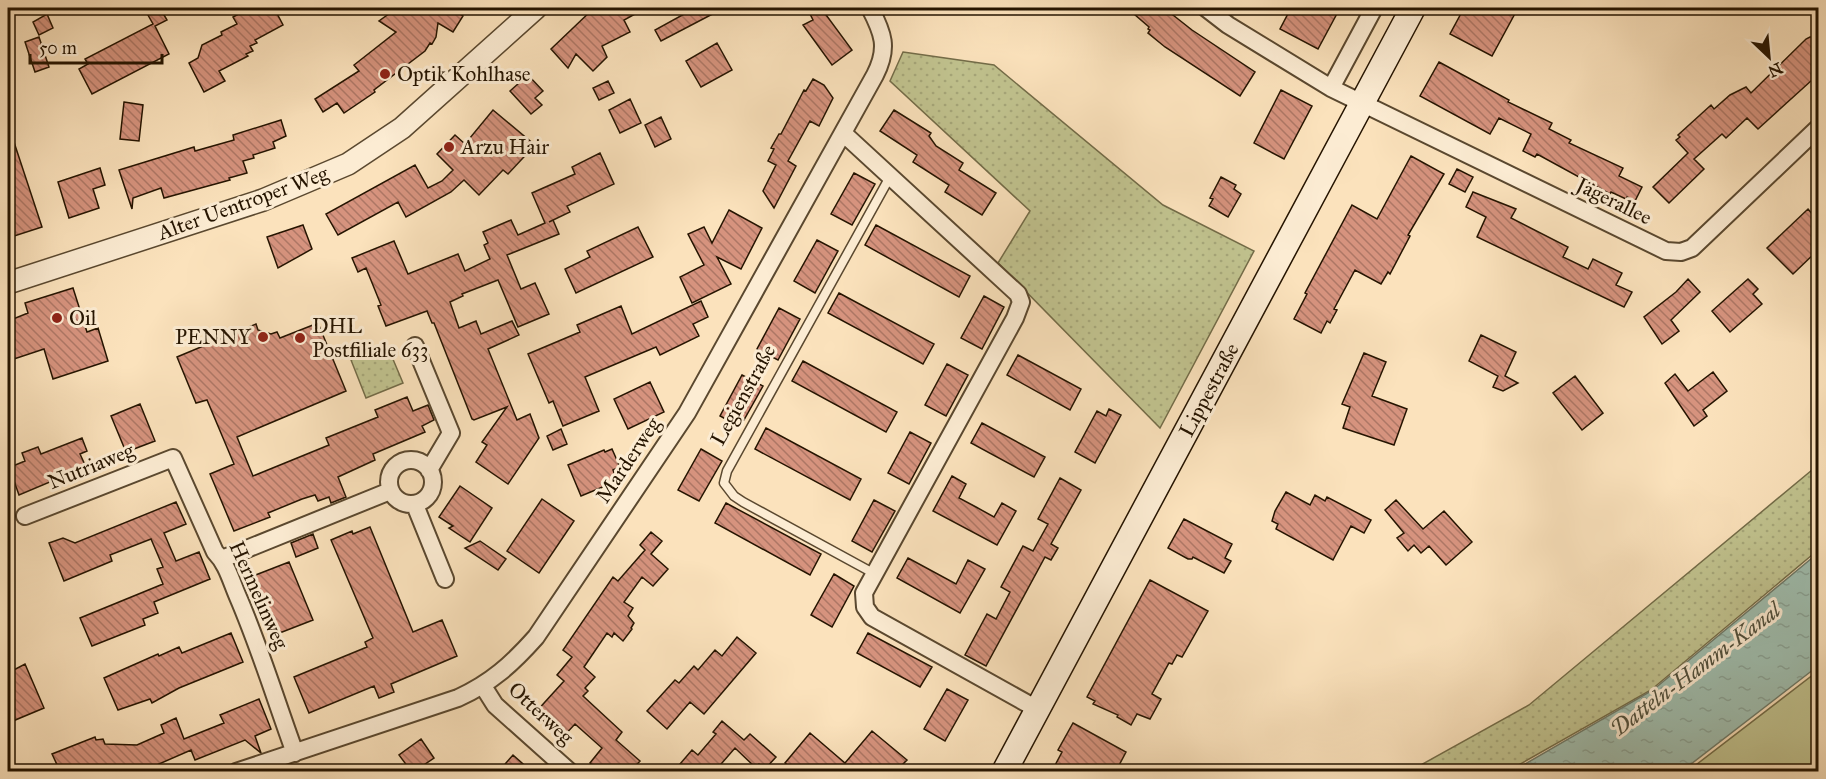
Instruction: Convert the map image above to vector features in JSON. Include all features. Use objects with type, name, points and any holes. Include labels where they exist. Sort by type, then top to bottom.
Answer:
[{"type":"main road","name":"Lippestraße","points":[[1004,771],[1413,8]]},
{"type":"street","name":"Alter Uentroper Weg","points":[[8,283],[264,200],[348,164],[402,128],[536,8]]},
{"type":"street","name":"Marderweg","points":[[236,771],[458,698],[483,686],[515,661],[536,637],[687,412],[881,64],[884,46],[880,27],[870,8]]},
{"type":"street","name":"Jägerallee","points":[[1206,8],[1228,25],[1331,88],[1666,251],[1681,252],[1692,248],[1818,128]]},
{"type":"street","points":[[1331,88],[1374,8]]},
{"type":"street","points":[[843,133],[1018,294],[1021,302],[1015,318],[864,593],[865,607],[872,617],[1037,709]]},
{"type":"street","points":[[415,346],[451,433],[429,470]]},
{"type":"street","name":"Nutriaweg","points":[[25,516],[174,458]]},
{"type":"street","name":"Hermelinweg","points":[[174,458],[215,552],[222,559],[265,663],[269,682],[295,753]]},
{"type":"street","points":[[406,460],[414,460],[429,470],[433,479],[430,494],[415,505],[404,504],[397,500],[390,491],[388,480],[395,466],[406,460]]},
{"type":"street","points":[[222,559],[390,491]]},
{"type":"street","points":[[415,505],[445,579]]},
{"type":"street","name":"Otterweg","points":[[483,686],[495,705],[570,771]]},
{"type":"lane","name":"Legienstraße","points":[[875,574],[743,502],[734,496],[724,483],[726,471],[891,175]]},
{"type":"green space","points":[[903,52],[994,65],[1163,205],[1254,251],[1160,428],[998,263],[1030,211],[890,81]]},
{"type":"green space","points":[[387,345],[403,383],[366,398],[351,360]]},
{"type":"green space","points":[[1818,465],[1818,550],[1651,690],[1508,771],[1410,771],[1529,705]]},
{"type":"green space","points":[[1818,671],[1818,771],[1688,771]]},
{"type":"water","name":"Datteln-Hamm-Kanal","points":[[1818,553],[1818,666],[1682,771],[1513,771],[1653,690]]},
{"type":"building","points":[[144,8],[160,8],[167,20],[155,26],[169,54],[92,94],[79,69],[88,64],[85,59],[153,24]]},
{"type":"building","points":[[233,8],[274,8],[283,25],[255,40],[257,43],[250,46],[253,51],[246,54],[248,56],[219,71],[225,81],[204,92],[189,63],[198,58],[202,45],[237,24],[233,17],[237,15]]},
{"type":"building","points":[[394,8],[464,8],[460,14],[463,16],[453,32],[438,23],[436,37],[432,44],[430,43],[425,51],[374,90],[375,92],[344,113],[337,103],[323,112],[315,99],[359,71],[354,65],[396,32],[379,21]]},
{"type":"building","points":[[594,8],[646,8],[624,20],[630,32],[602,46],[607,57],[593,71],[576,54],[568,68],[551,49]]},
{"type":"building","points":[[695,8],[724,8],[661,41],[655,30]]},
{"type":"building","points":[[807,8],[821,8],[852,50],[832,65],[803,25],[813,20]]},
{"type":"building","points":[[1127,8],[1164,8],[1192,30],[1255,72],[1240,96],[1165,47],[1148,33],[1149,27]]},
{"type":"building","points":[[1291,8],[1340,8],[1318,49],[1280,29]]},
{"type":"building","points":[[1464,8],[1518,8],[1492,56],[1450,34]]},
{"type":"building","points":[[47,14],[53,28],[39,35],[33,22]]},
{"type":"building","points":[[39,37],[49,67],[35,72],[25,42]]},
{"type":"building","points":[[1810,37],[1818,37],[1818,88],[1812,80],[1758,129],[1747,118],[1726,138],[1722,134],[1694,159],[1704,169],[1669,203],[1653,187],[1688,153],[1676,140],[1680,137],[1678,135],[1711,105],[1714,109],[1730,95],[1746,87],[1751,93]]},
{"type":"building","points":[[717,43],[732,70],[701,87],[686,61]]},
{"type":"building","points":[[1439,62],[1509,100],[1508,102],[1552,123],[1549,129],[1571,140],[1569,143],[1623,168],[1619,176],[1642,187],[1635,201],[1611,192],[1610,194],[1537,154],[1535,157],[1523,151],[1531,134],[1499,118],[1490,134],[1420,96]]},
{"type":"building","points":[[528,75],[543,91],[535,98],[542,105],[531,114],[510,91]]},
{"type":"building","points":[[813,79],[824,85],[833,98],[819,126],[810,121],[788,161],[796,166],[774,208],[763,191],[776,165],[768,161],[774,149],[771,148],[804,90],[806,91]]},
{"type":"building","points":[[608,81],[614,93],[599,100],[593,88]]},
{"type":"building","points":[[1281,90],[1312,106],[1284,159],[1254,143]]},
{"type":"building","points":[[630,99],[641,123],[620,133],[609,110]]},
{"type":"building","points":[[124,102],[143,105],[139,141],[120,139]]},
{"type":"building","points":[[493,110],[535,145],[508,174],[503,170],[479,195],[464,180],[451,192],[406,217],[398,202],[338,235],[326,214],[415,165],[428,188],[442,181],[453,170],[437,154],[455,135],[465,144]]},
{"type":"building","points":[[894,110],[931,133],[929,136],[936,146],[963,163],[959,170],[996,193],[982,215],[945,192],[949,185],[913,162],[917,155],[880,131]]},
{"type":"building","points":[[661,117],[671,139],[655,147],[645,125]]},
{"type":"building","points":[[281,120],[286,136],[273,142],[275,148],[243,161],[247,173],[164,198],[161,188],[133,198],[132,209],[119,170],[194,147],[195,151],[234,140],[233,135]]},
{"type":"building","points":[[8,130],[10,130],[42,227],[8,238]]},
{"type":"building","points":[[600,153],[614,184],[567,206],[570,212],[553,220],[559,234],[507,255],[521,289],[535,283],[549,314],[518,327],[498,280],[462,294],[463,296],[450,302],[459,328],[476,321],[481,334],[512,321],[519,335],[488,349],[517,420],[530,414],[539,438],[508,484],[476,462],[487,445],[482,442],[507,407],[472,419],[434,323],[427,311],[386,326],[378,306],[381,305],[366,268],[358,272],[352,258],[394,241],[408,274],[458,254],[465,271],[490,259],[484,245],[488,243],[483,232],[511,220],[518,235],[545,223],[532,193],[575,174],[572,167]]},
{"type":"building","points":[[1411,156],[1444,174],[1408,235],[1410,236],[1390,274],[1388,272],[1381,284],[1355,270],[1334,309],[1337,310],[1330,323],[1327,321],[1321,333],[1294,319],[1307,294],[1305,293],[1352,205],[1377,219]]},
{"type":"building","points":[[100,168],[105,185],[93,189],[99,208],[69,218],[58,182]]},
{"type":"building","points":[[1457,169],[1473,177],[1465,192],[1449,184]]},
{"type":"building","points":[[854,173],[875,184],[852,225],[831,214]]},
{"type":"building","points":[[1221,177],[1236,185],[1234,189],[1241,194],[1228,217],[1209,206],[1213,199],[1210,198]]},
{"type":"building","points":[[1473,192],[1516,209],[1511,218],[1568,247],[1563,257],[1588,269],[1593,259],[1622,273],[1616,285],[1632,292],[1624,307],[1477,237],[1486,217],[1466,207]]},
{"type":"building","points":[[1808,209],[1818,221],[1818,250],[1793,274],[1767,248]]},
{"type":"building","points":[[729,210],[762,228],[741,269],[717,257],[731,284],[692,303],[680,277],[704,265],[688,234],[704,227],[712,243]]},
{"type":"building","points":[[303,225],[312,249],[278,268],[267,237]]},
{"type":"building","points":[[876,225],[970,276],[959,297],[865,245]]},
{"type":"building","points":[[638,227],[653,257],[576,293],[565,269],[590,257],[587,251]]},
{"type":"building","points":[[817,240],[838,251],[815,293],[794,281]]},
{"type":"building","points":[[1688,279],[1700,292],[1671,320],[1679,331],[1662,344],[1644,317],[1676,292]]},
{"type":"building","points":[[1748,279],[1758,289],[1753,294],[1762,304],[1730,332],[1712,311]]},
{"type":"building","points":[[73,288],[87,332],[98,328],[108,361],[53,379],[44,349],[8,361],[8,321],[28,313],[25,303]]},
{"type":"building","points":[[839,293],[934,344],[923,364],[828,313]]},
{"type":"building","points":[[984,296],[1004,307],[982,349],[961,338]]},
{"type":"building","points":[[701,301],[708,317],[693,324],[699,336],[660,355],[656,347],[585,377],[599,411],[563,426],[553,401],[549,403],[528,354],[580,332],[577,325],[621,306],[632,334]]},
{"type":"building","points":[[779,308],[800,319],[778,360],[757,349]]},
{"type":"building","points":[[318,323],[346,391],[237,437],[253,476],[329,445],[326,438],[378,417],[375,410],[407,397],[413,411],[428,405],[434,420],[422,426],[425,432],[373,454],[375,460],[338,477],[346,497],[331,503],[329,497],[318,501],[315,495],[268,513],[270,517],[234,531],[210,474],[234,464],[207,400],[196,403],[177,357],[256,324],[258,330],[271,334],[277,332],[280,338]]},
{"type":"building","points":[[1481,335],[1516,352],[1505,376],[1518,383],[1503,391],[1493,387],[1498,376],[1469,361]]},
{"type":"building","points":[[1364,353],[1386,362],[1372,396],[1407,409],[1394,445],[1343,428],[1350,407],[1342,404]]},
{"type":"building","points":[[1018,355],[1081,389],[1070,410],[1007,375]]},
{"type":"building","points":[[803,361],[897,412],[886,432],[792,381]]},
{"type":"building","points":[[947,364],[968,375],[946,416],[925,405]]},
{"type":"building","points":[[1713,372],[1727,391],[1703,410],[1707,416],[1694,426],[1665,383],[1675,374],[1688,391]]},
{"type":"building","points":[[742,375],[763,386],[740,427],[720,416]]},
{"type":"building","points":[[1575,376],[1603,413],[1582,430],[1553,393]]},
{"type":"building","points":[[650,382],[664,412],[628,429],[614,399]]},
{"type":"building","points":[[140,404],[155,441],[126,452],[111,416]]},
{"type":"building","points":[[1109,409],[1121,415],[1095,463],[1075,452],[1097,411],[1106,416]]},
{"type":"building","points":[[982,423],[1045,457],[1034,477],[971,443]]},
{"type":"building","points":[[766,428],[861,479],[850,500],[755,449]]},
{"type":"building","points":[[561,429],[567,444],[553,450],[547,436]]},
{"type":"building","points":[[910,432],[931,443],[909,484],[888,473]]},
{"type":"building","points":[[82,438],[87,451],[80,454],[85,465],[76,471],[19,495],[14,481],[8,484],[8,468],[25,461],[22,453],[38,447],[41,454]]},
{"type":"building","points":[[612,449],[620,467],[613,470],[617,481],[581,496],[568,465]]},
{"type":"building","points":[[701,449],[722,461],[699,501],[678,490]]},
{"type":"building","points":[[952,476],[966,484],[959,498],[994,517],[1002,503],[1016,511],[997,545],[933,511]]},
{"type":"building","points":[[1060,478],[1081,490],[1051,544],[1058,548],[1051,560],[1045,557],[986,666],[965,655],[987,614],[996,619],[1010,592],[1001,587],[1023,546],[1033,551],[1048,524],[1038,519]]},
{"type":"building","points":[[460,486],[492,508],[470,542],[449,528],[453,526],[439,517]]},
{"type":"building","points":[[1286,492],[1310,505],[1315,495],[1325,501],[1327,497],[1371,520],[1364,533],[1351,526],[1333,560],[1276,529],[1278,524],[1272,521]]},
{"type":"building","points":[[542,499],[574,521],[539,573],[507,551]]},
{"type":"building","points":[[874,500],[895,511],[872,552],[852,541]]},
{"type":"building","points":[[1396,500],[1423,529],[1444,511],[1472,542],[1446,565],[1429,546],[1421,553],[1414,545],[1408,551],[1397,538],[1404,533],[1385,510]]},
{"type":"building","points":[[176,502],[186,524],[164,533],[176,561],[199,552],[210,579],[154,602],[158,613],[143,619],[145,625],[92,646],[80,618],[163,584],[157,569],[163,567],[151,539],[110,555],[112,561],[64,581],[49,543],[63,538],[75,543]]},
{"type":"building","points":[[726,503],[821,554],[810,575],[715,523]]},
{"type":"building","points":[[1184,519],[1232,544],[1225,558],[1231,561],[1224,573],[1193,557],[1188,559],[1168,548]]},
{"type":"building","points":[[370,527],[413,632],[442,620],[457,656],[391,684],[394,692],[379,698],[374,686],[309,713],[294,677],[367,647],[365,642],[373,638],[331,540],[352,531],[353,534]]},
{"type":"building","points":[[651,532],[662,541],[651,554],[668,569],[653,586],[642,577],[624,602],[633,608],[628,616],[634,623],[632,629],[623,641],[614,633],[612,637],[607,633],[584,667],[595,677],[585,688],[588,691],[583,696],[622,732],[616,740],[640,761],[631,771],[599,771],[590,763],[602,748],[575,724],[562,738],[535,713],[564,681],[557,675],[572,657],[563,650],[613,577],[618,581],[645,550],[640,545]]},
{"type":"building","points":[[313,534],[318,548],[296,557],[291,543]]},
{"type":"building","points":[[480,541],[506,559],[498,570],[465,548]]},
{"type":"building","points":[[908,558],[956,584],[968,560],[985,569],[960,613],[897,578]]},
{"type":"building","points":[[289,562],[313,620],[277,634],[253,576]]},
{"type":"building","points":[[834,574],[854,586],[832,627],[811,615]]},
{"type":"building","points":[[1150,580],[1208,611],[1182,657],[1177,655],[1172,664],[1169,663],[1152,694],[1161,699],[1150,719],[1137,714],[1131,725],[1117,717],[1118,715],[1093,704],[1095,701],[1087,697]]},
{"type":"building","points":[[231,633],[243,662],[179,688],[152,703],[150,699],[118,710],[104,678],[158,654],[159,656],[179,647],[182,653]]},
{"type":"building","points":[[868,633],[932,667],[920,687],[857,653]]},
{"type":"building","points":[[737,637],[756,653],[704,714],[690,702],[667,729],[647,711],[675,680],[679,683],[694,666],[698,670],[715,650],[722,656]]},
{"type":"building","points":[[25,664],[44,708],[8,723],[8,673]]},
{"type":"building","points":[[947,689],[968,700],[945,741],[924,729]]},
{"type":"building","points":[[259,699],[271,729],[255,736],[261,753],[245,740],[195,760],[191,750],[143,771],[60,771],[52,754],[95,737],[96,740],[103,739],[105,744],[137,745],[164,733],[161,725],[176,718],[184,739],[224,723],[220,715]]},
{"type":"building","points":[[722,721],[744,740],[750,734],[776,757],[765,769],[759,764],[756,768],[735,748],[715,771],[674,771],[692,750],[698,755],[716,734],[713,732]]},
{"type":"building","points":[[1073,723],[1126,752],[1116,771],[1052,771],[1062,752],[1058,750]]},
{"type":"building","points":[[872,731],[907,760],[896,771],[795,771],[785,763],[810,733],[845,763]]},
{"type":"building","points":[[421,739],[434,758],[415,771],[411,771],[399,755]]},
{"type":"building","points":[[513,755],[531,771],[499,771]]},
{"type":"place","name":"Optik Kohlhase","points":[[385,74]]},
{"type":"place","name":"Arzu Hair","points":[[449,147]]},
{"type":"place","name":"Oil","points":[[57,318]]},
{"type":"place","name":"PENNY","points":[[263,337]]},
{"type":"place","name":"DHL Postfiliale 633","points":[[300,338]]}]
